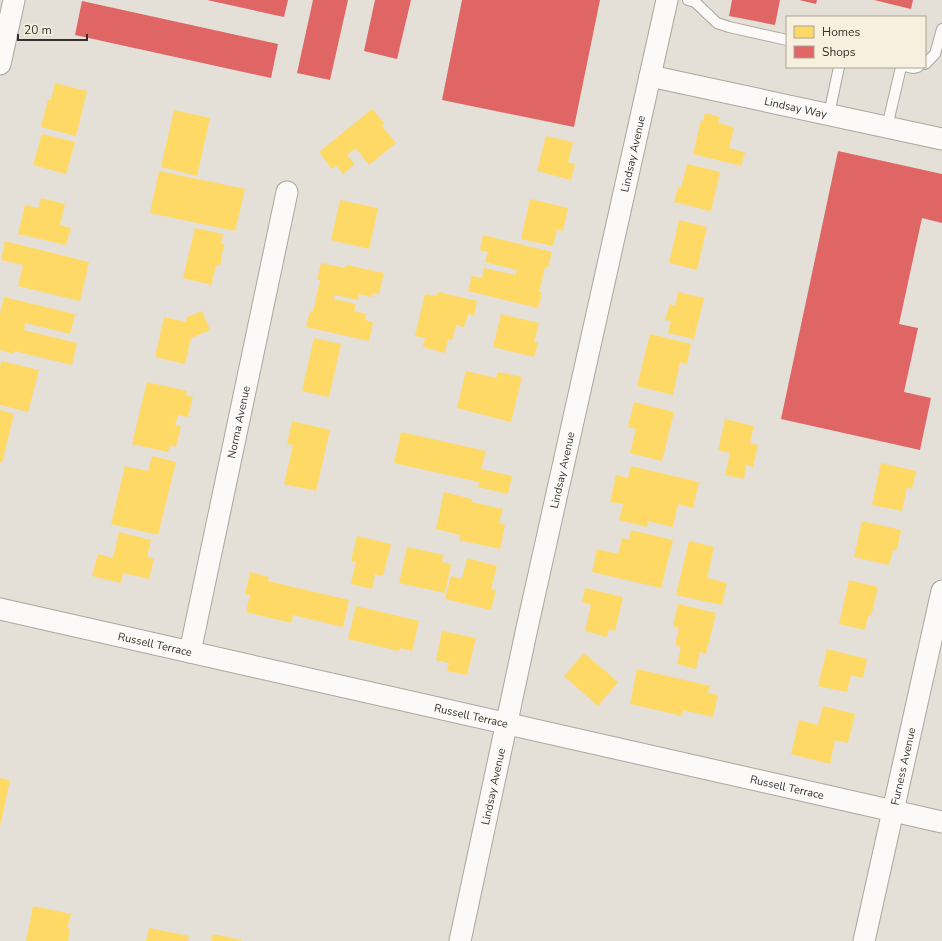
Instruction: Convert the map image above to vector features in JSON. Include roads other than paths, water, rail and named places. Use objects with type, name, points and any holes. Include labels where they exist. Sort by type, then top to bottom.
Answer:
[{"type":"street","points":[[0,64],[14,0]]},
{"type":"street","name":"Lindsay Avenue","points":[[460,941],[667,0]]},
{"type":"street","name":"Lindsay Way","points":[[650,76],[942,139]]},
{"type":"street","name":"Norma Avenue","points":[[190,652],[287,192]]},
{"type":"street","name":"Furness Avenue","points":[[864,941],[942,591]]},
{"type":"street","name":"Russell Terrace","points":[[0,609],[942,822]]},
{"type":"lane","points":[[688,0],[695,2],[717,23],[786,40]]},
{"type":"lane","points":[[926,63],[935,54],[942,29]]},
{"type":"lane","points":[[829,114],[839,68]]},
{"type":"lane","points":[[887,127],[901,68]]}]
